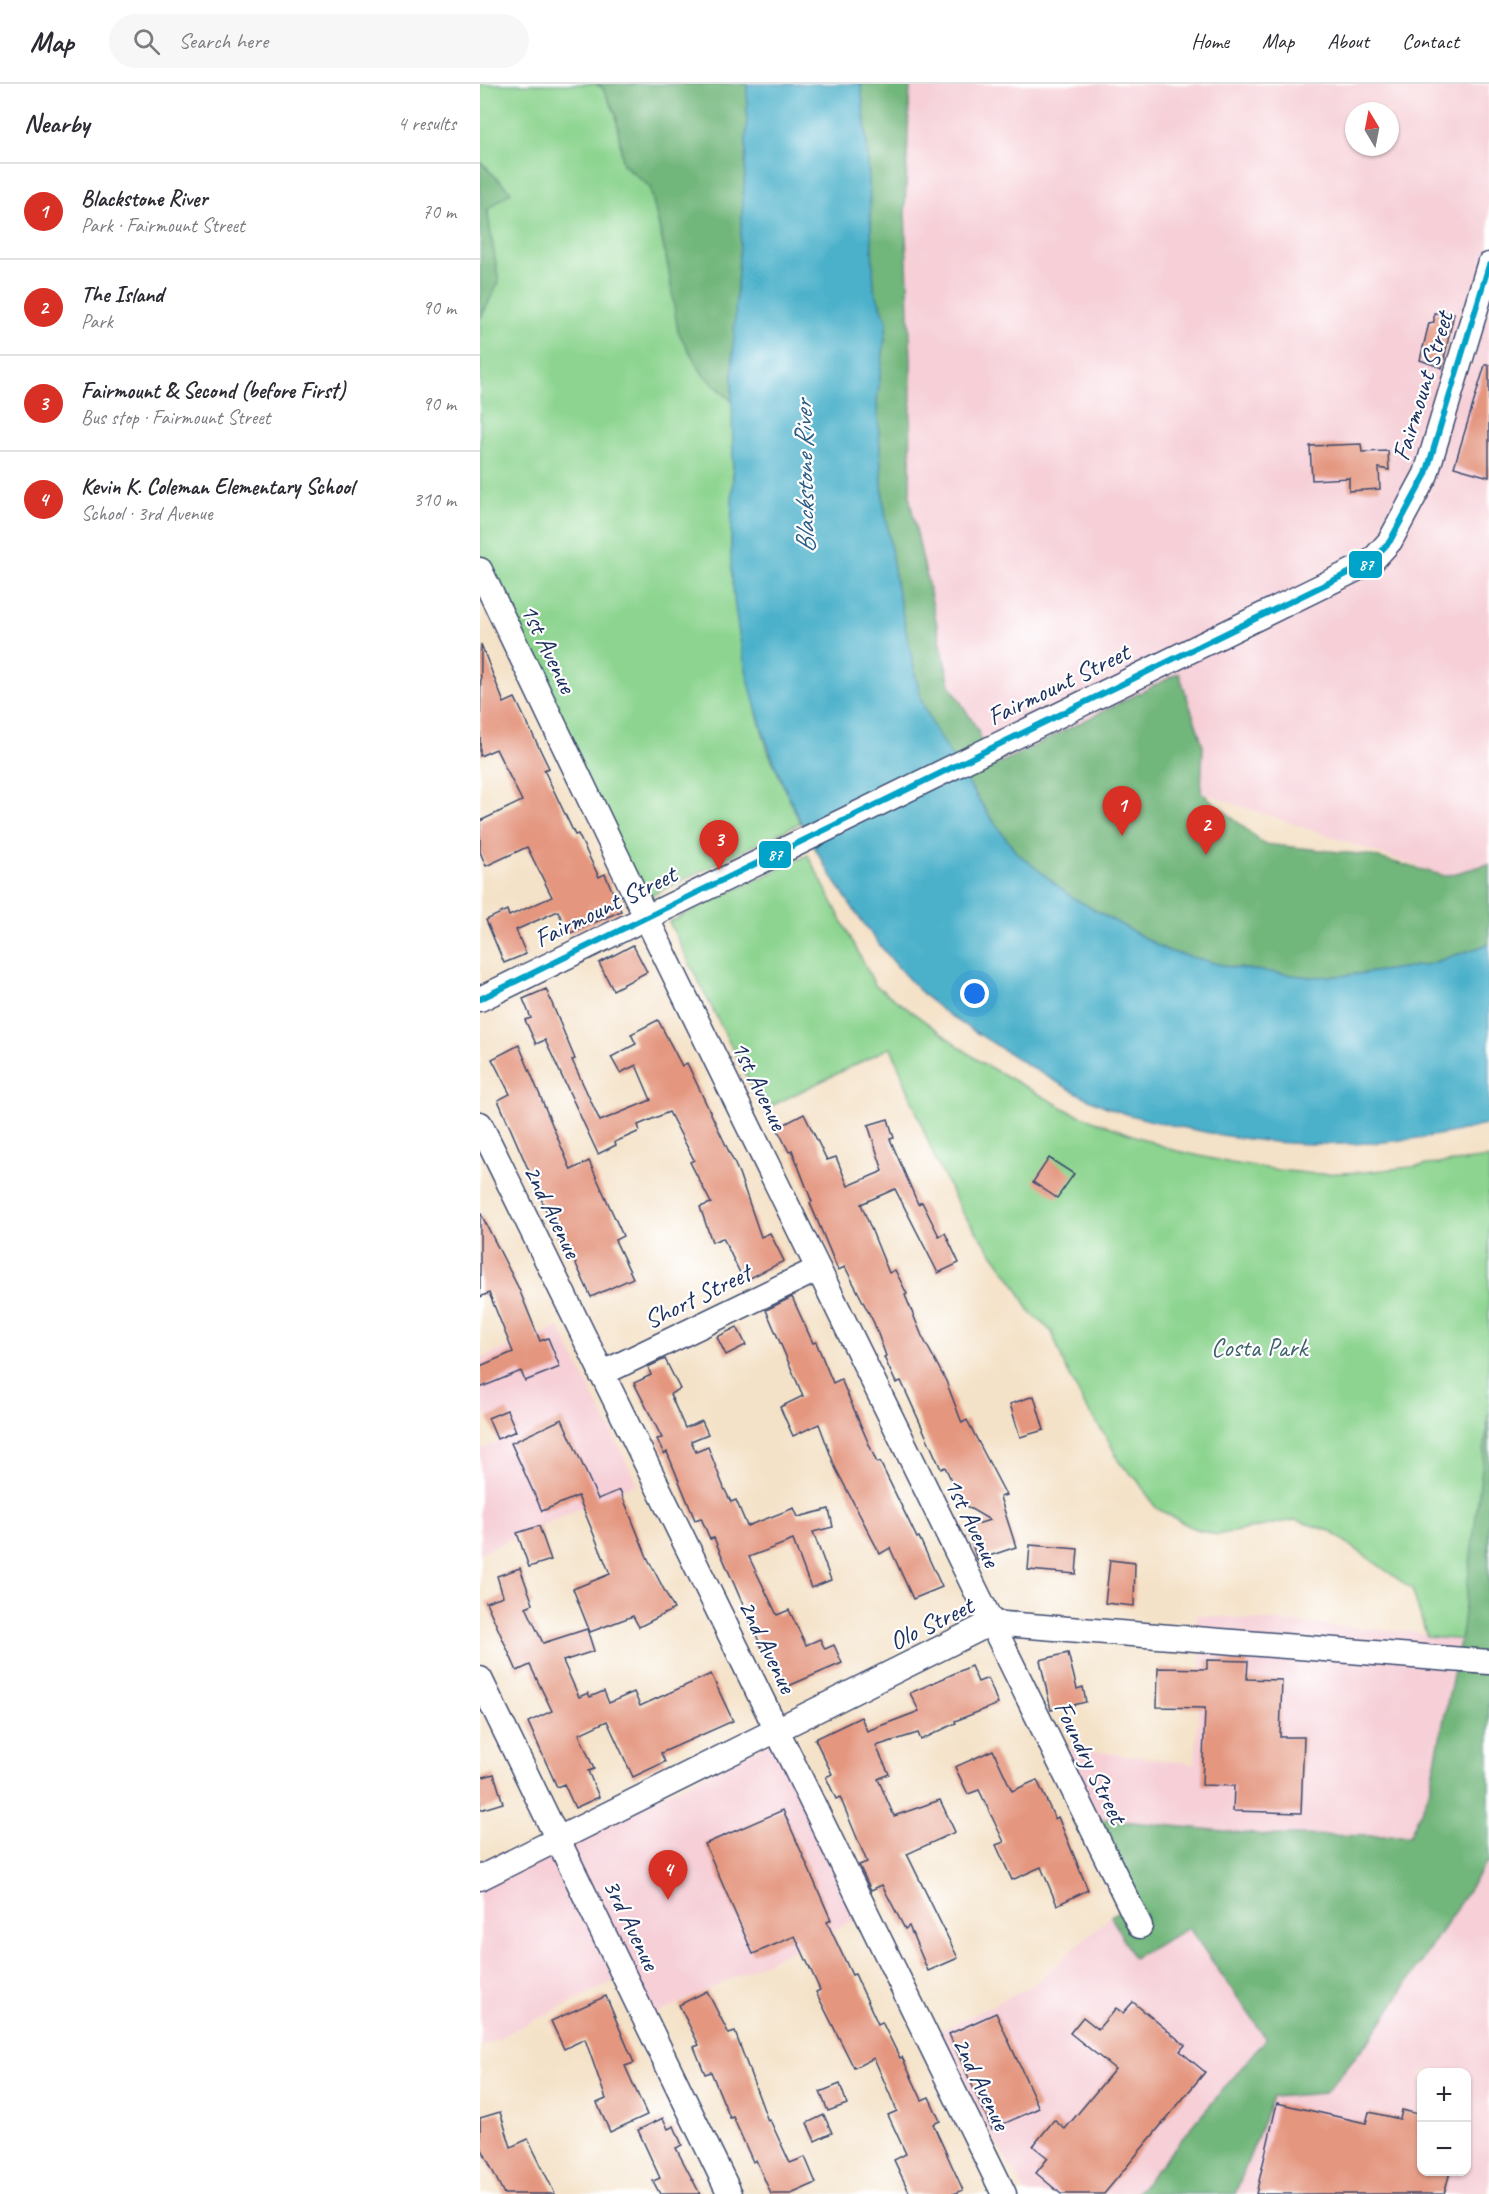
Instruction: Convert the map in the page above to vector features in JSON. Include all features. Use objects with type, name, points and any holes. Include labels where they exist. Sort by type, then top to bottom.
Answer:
[{"type":"street","name":"Fairmount Street","points":[[480,999],[1371,562],[1390,541],[1426,474],[1489,268]]},
{"type":"street","name":"1st Avenue","points":[[480,570],[646,917],[991,1623]]},
{"type":"street","name":"2nd Avenue","points":[[480,1124],[1004,2194]]},
{"type":"street","name":"Short Street","points":[[601,1374],[818,1269]]},
{"type":"street","name":"Olo Street","points":[[480,1878],[991,1623],[1489,1662]]},
{"type":"street","name":"Foundry Street","points":[[991,1623],[1140,1926]]},
{"type":"street","name":"3rd Avenue","points":[[480,1679],[560,1839],[730,2194]]},
{"type":"shaded area","points":[[910,84],[1489,84],[1489,864],[1446,876],[1200,792],[1179,673],[988,770],[978,730],[950,686],[910,501],[911,362],[905,210]]},
{"type":"shaded area","points":[[559,1327],[637,1483],[480,1553],[480,1450],[499,1441],[480,1401],[480,1359]]},
{"type":"shaded area","points":[[1197,1615],[1461,1636],[1428,1796],[1409,1836],[1265,1835],[1092,1818],[1058,1747],[1195,1764],[1202,1649],[1194,1648]]},
{"type":"shaded area","points":[[777,1739],[863,1916],[653,2016],[631,1973],[480,2047],[480,1885]]},
{"type":"shaded area","points":[[1489,1863],[1489,2184],[1487,2194],[1235,2194],[1273,2097],[1325,2093],[1371,2038]]},
{"type":"shaded area","points":[[1111,1916],[1133,1958],[1188,1928],[1266,2038],[1136,2194],[1027,2194],[932,2035],[1033,1985]]},
{"type":"green space","points":[[480,84],[595,84],[602,87],[616,114],[623,164],[650,187],[668,266],[702,373],[733,402],[732,578],[738,619],[758,717],[768,751],[800,823],[636,903],[480,578],[480,319],[489,302],[488,168],[480,162]]},
{"type":"green space","name":"Blackstone River","points":[[595,84],[747,84],[746,164],[735,322],[733,402],[702,373],[678,332],[668,266],[650,187],[623,164],[616,114],[602,87]]},
{"type":"green space","points":[[861,84],[910,84],[905,210],[911,362],[910,501],[950,685],[978,730],[988,769],[1179,673],[1203,745],[1201,792],[1264,844],[1368,855],[1445,876],[1489,864],[1489,944],[1426,965],[1342,976],[1308,977],[1230,967],[1168,951],[1073,898],[1016,852],[988,814],[936,732],[921,700],[896,583],[883,498],[877,401],[887,321],[874,290],[867,144]]},
{"type":"green space","points":[[480,162],[511,192],[487,210],[499,282],[480,319]]},
{"type":"green space","name":"Costa Park","points":[[808,855],[875,985],[982,1063],[1071,1112],[1173,1150],[1231,1163],[1315,1174],[1366,1172],[1489,1158],[1489,1633],[1482,1641],[1427,1637],[1412,1589],[1330,1531],[1295,1520],[1217,1535],[1193,1528],[1156,1508],[1138,1481],[1119,1462],[1109,1441],[1085,1406],[1064,1364],[1052,1332],[1030,1312],[1015,1284],[962,1212],[935,1159],[891,1047],[763,1110],[669,922]]},
{"type":"green space","points":[[1489,1412],[1489,1863],[1486,1863],[1371,2038],[1325,2093],[1273,2097],[1235,2194],[1136,2194],[1266,2038],[1189,1928],[1133,1958],[1111,1916],[1130,1903],[1092,1818],[1265,1835],[1409,1836],[1428,1796],[1461,1636]]},
{"type":"water","points":[[747,84],[861,84],[867,144],[874,289],[887,321],[877,401],[883,498],[896,583],[921,700],[936,732],[988,814],[1016,852],[1073,898],[1168,951],[1230,967],[1308,977],[1342,976],[1426,965],[1489,944],[1489,1124],[1451,1133],[1376,1143],[1300,1144],[1223,1135],[1128,1114],[1106,1107],[1058,1083],[949,1016],[910,980],[867,928],[824,864],[785,788],[756,707],[737,623],[731,554],[732,367],[746,151]]},
{"type":"building","points":[[1434,313],[1454,313],[1442,368],[1420,360],[1429,323],[1434,322]]},
{"type":"building","points":[[1485,365],[1489,365],[1489,477],[1454,467]]},
{"type":"building","points":[[1361,444],[1362,452],[1388,451],[1389,470],[1379,468],[1380,489],[1349,491],[1349,478],[1312,480],[1310,446]]},
{"type":"building","points":[[481,644],[504,703],[515,698],[549,768],[544,770],[575,835],[578,834],[599,877],[605,874],[621,911],[568,934],[558,911],[516,930],[526,954],[504,963],[486,920],[507,910],[509,916],[552,897],[527,847],[486,866],[480,852],[480,821],[522,801],[496,749],[480,756]]},
{"type":"building","points":[[633,945],[647,972],[613,990],[599,963]]},
{"type":"building","points":[[546,989],[575,1059],[572,1060],[600,1121],[651,1100],[636,1065],[620,1073],[611,1057],[636,1044],[631,1034],[658,1020],[682,1066],[687,1063],[739,1173],[761,1237],[770,1233],[784,1261],[744,1281],[723,1238],[712,1242],[700,1207],[711,1203],[690,1162],[694,1160],[669,1112],[638,1125],[640,1131],[615,1142],[616,1145],[598,1154],[545,1040],[536,1044],[525,1020],[531,1018],[523,999]]},
{"type":"building","points":[[519,1045],[571,1170],[589,1161],[623,1236],[615,1240],[633,1278],[591,1297],[571,1253],[566,1256],[498,1100],[510,1094],[492,1059]]},
{"type":"building","points":[[804,1114],[827,1160],[836,1157],[848,1186],[883,1171],[868,1125],[888,1119],[894,1138],[890,1139],[918,1204],[922,1202],[939,1236],[945,1233],[959,1263],[938,1273],[895,1189],[861,1204],[889,1273],[895,1270],[907,1294],[905,1295],[922,1336],[946,1381],[962,1423],[967,1420],[1006,1495],[1000,1497],[1016,1547],[977,1560],[967,1527],[990,1520],[959,1502],[957,1492],[945,1467],[941,1469],[901,1381],[896,1383],[884,1357],[886,1356],[874,1323],[845,1267],[838,1270],[810,1203],[812,1202],[792,1150],[789,1152],[777,1128]]},
{"type":"building","points":[[1049,1158],[1074,1174],[1057,1198],[1033,1182]]},
{"type":"building","points":[[480,1212],[519,1289],[540,1341],[548,1338],[560,1367],[525,1381],[521,1371],[480,1388],[480,1366],[513,1352],[489,1293],[480,1297]]},
{"type":"building","points":[[792,1297],[813,1343],[816,1342],[833,1383],[841,1379],[877,1463],[880,1462],[942,1587],[913,1599],[890,1548],[880,1554],[835,1467],[819,1424],[793,1436],[780,1407],[803,1396],[766,1310]]},
{"type":"building","points":[[737,1327],[746,1345],[726,1355],[717,1337]]},
{"type":"building","points":[[665,1359],[680,1389],[670,1394],[685,1428],[702,1421],[708,1434],[691,1441],[696,1452],[708,1447],[724,1488],[731,1502],[736,1500],[747,1526],[794,1508],[798,1517],[829,1509],[833,1527],[813,1532],[831,1580],[811,1588],[793,1540],[749,1557],[777,1615],[789,1610],[806,1645],[820,1639],[825,1649],[834,1645],[842,1663],[786,1687],[770,1650],[764,1653],[714,1538],[710,1539],[701,1518],[695,1520],[667,1452],[664,1454],[657,1439],[662,1438],[634,1383],[651,1375],[648,1367]]},
{"type":"building","points":[[1034,1396],[1044,1430],[1020,1437],[1010,1404]]},
{"type":"building","points":[[507,1410],[516,1431],[497,1439],[488,1418]]},
{"type":"building","points":[[562,1419],[598,1499],[620,1490],[647,1557],[674,1609],[639,1627],[633,1616],[590,1632],[573,1589],[610,1574],[578,1496],[542,1511],[511,1443]]},
{"type":"building","points":[[539,1526],[551,1560],[529,1567],[517,1533]]},
{"type":"building","points":[[1030,1545],[1078,1549],[1076,1574],[1028,1570]]},
{"type":"building","points":[[1110,1560],[1135,1563],[1134,1606],[1105,1603]]},
{"type":"building","points":[[520,1568],[533,1604],[526,1607],[543,1643],[587,1629],[594,1651],[563,1661],[579,1697],[588,1693],[590,1697],[604,1691],[609,1703],[634,1692],[640,1706],[711,1674],[733,1721],[661,1753],[665,1762],[633,1777],[607,1721],[579,1734],[594,1769],[588,1771],[599,1797],[575,1808],[564,1784],[557,1787],[528,1722],[552,1711],[530,1665],[517,1671],[486,1602],[503,1596],[497,1576]]},
{"type":"building","points":[[1068,1653],[1077,1689],[1083,1687],[1086,1702],[1051,1710],[1040,1660]]},
{"type":"building","points":[[1207,1660],[1248,1661],[1247,1679],[1282,1680],[1280,1737],[1304,1737],[1301,1813],[1233,1811],[1234,1786],[1202,1785],[1205,1708],[1157,1707],[1158,1668],[1207,1669]]},
{"type":"building","points":[[971,1666],[978,1682],[988,1678],[998,1704],[955,1721],[956,1723],[921,1740],[918,1733],[876,1746],[889,1774],[878,1779],[894,1816],[940,1800],[955,1832],[907,1854],[958,1958],[928,1971],[909,1926],[905,1929],[882,1885],[871,1890],[859,1865],[867,1862],[840,1797],[836,1799],[826,1777],[832,1774],[815,1739],[861,1717],[867,1731],[919,1711],[910,1693]]},
{"type":"building","points":[[993,1750],[1012,1791],[1037,1780],[1055,1819],[1058,1817],[1088,1890],[1057,1905],[1041,1867],[1012,1880],[996,1845],[1004,1842],[979,1790],[968,1794],[955,1767]]},
{"type":"building","points":[[494,1774],[503,1803],[480,1810],[480,1778]]},
{"type":"building","points":[[783,1810],[831,1920],[827,1922],[852,1975],[855,1974],[878,2024],[882,2022],[900,2058],[902,2057],[922,2100],[929,2097],[940,2121],[933,2124],[963,2190],[954,2194],[910,2194],[894,2160],[906,2154],[888,2115],[897,2111],[874,2058],[854,2068],[816,1992],[820,1990],[795,1936],[753,1954],[705,1844]]},
{"type":"building","points":[[707,1991],[729,2034],[735,2032],[768,2121],[770,2120],[790,2163],[805,2157],[816,2183],[791,2194],[771,2194],[756,2160],[753,2162],[733,2117],[730,2118],[711,2072],[705,2074],[694,2047],[699,2045],[679,2005]]},
{"type":"building","points":[[606,1996],[634,2063],[625,2066],[647,2115],[610,2132],[597,2103],[606,2099],[585,2039],[564,2049],[551,2021]]},
{"type":"building","points":[[1133,2002],[1185,2045],[1180,2051],[1205,2072],[1104,2194],[1061,2194],[1036,2173],[1048,2158],[1033,2146],[1054,2120],[1065,2129],[1115,2069],[1070,2033],[1083,2017],[1098,2029],[1116,2008],[1123,2013]]},
{"type":"building","points":[[996,2013],[1039,2108],[992,2129],[949,2034]]},
{"type":"building","points":[[840,2084],[847,2104],[828,2111],[820,2092]]},
{"type":"building","points":[[1277,2103],[1366,2123],[1369,2112],[1400,2119],[1402,2110],[1417,2114],[1417,2176],[1449,2176],[1444,2194],[1256,2194]]},
{"type":"building","points":[[500,2112],[511,2147],[528,2139],[555,2194],[504,2194],[480,2145],[480,2118]]},
{"type":"building","points":[[824,2115],[832,2133],[815,2141],[807,2123]]},
{"type":"building","points":[[663,2118],[668,2129],[674,2126],[682,2145],[676,2148],[700,2194],[660,2194],[653,2181],[660,2178],[638,2130]]},
{"type":"transit line","name":"87","points":[[480,999],[1371,562],[1390,541],[1426,474],[1489,265]]},
{"type":"place","name":"Blackstone River","points":[[1122,836]]},
{"type":"place","name":"The Island","points":[[1206,855]]},
{"type":"place","name":"Fairmount & Second (before First)","points":[[719,870]]},
{"type":"place","name":"Kevin K. Coleman Elementary School","points":[[668,1900]]}]
